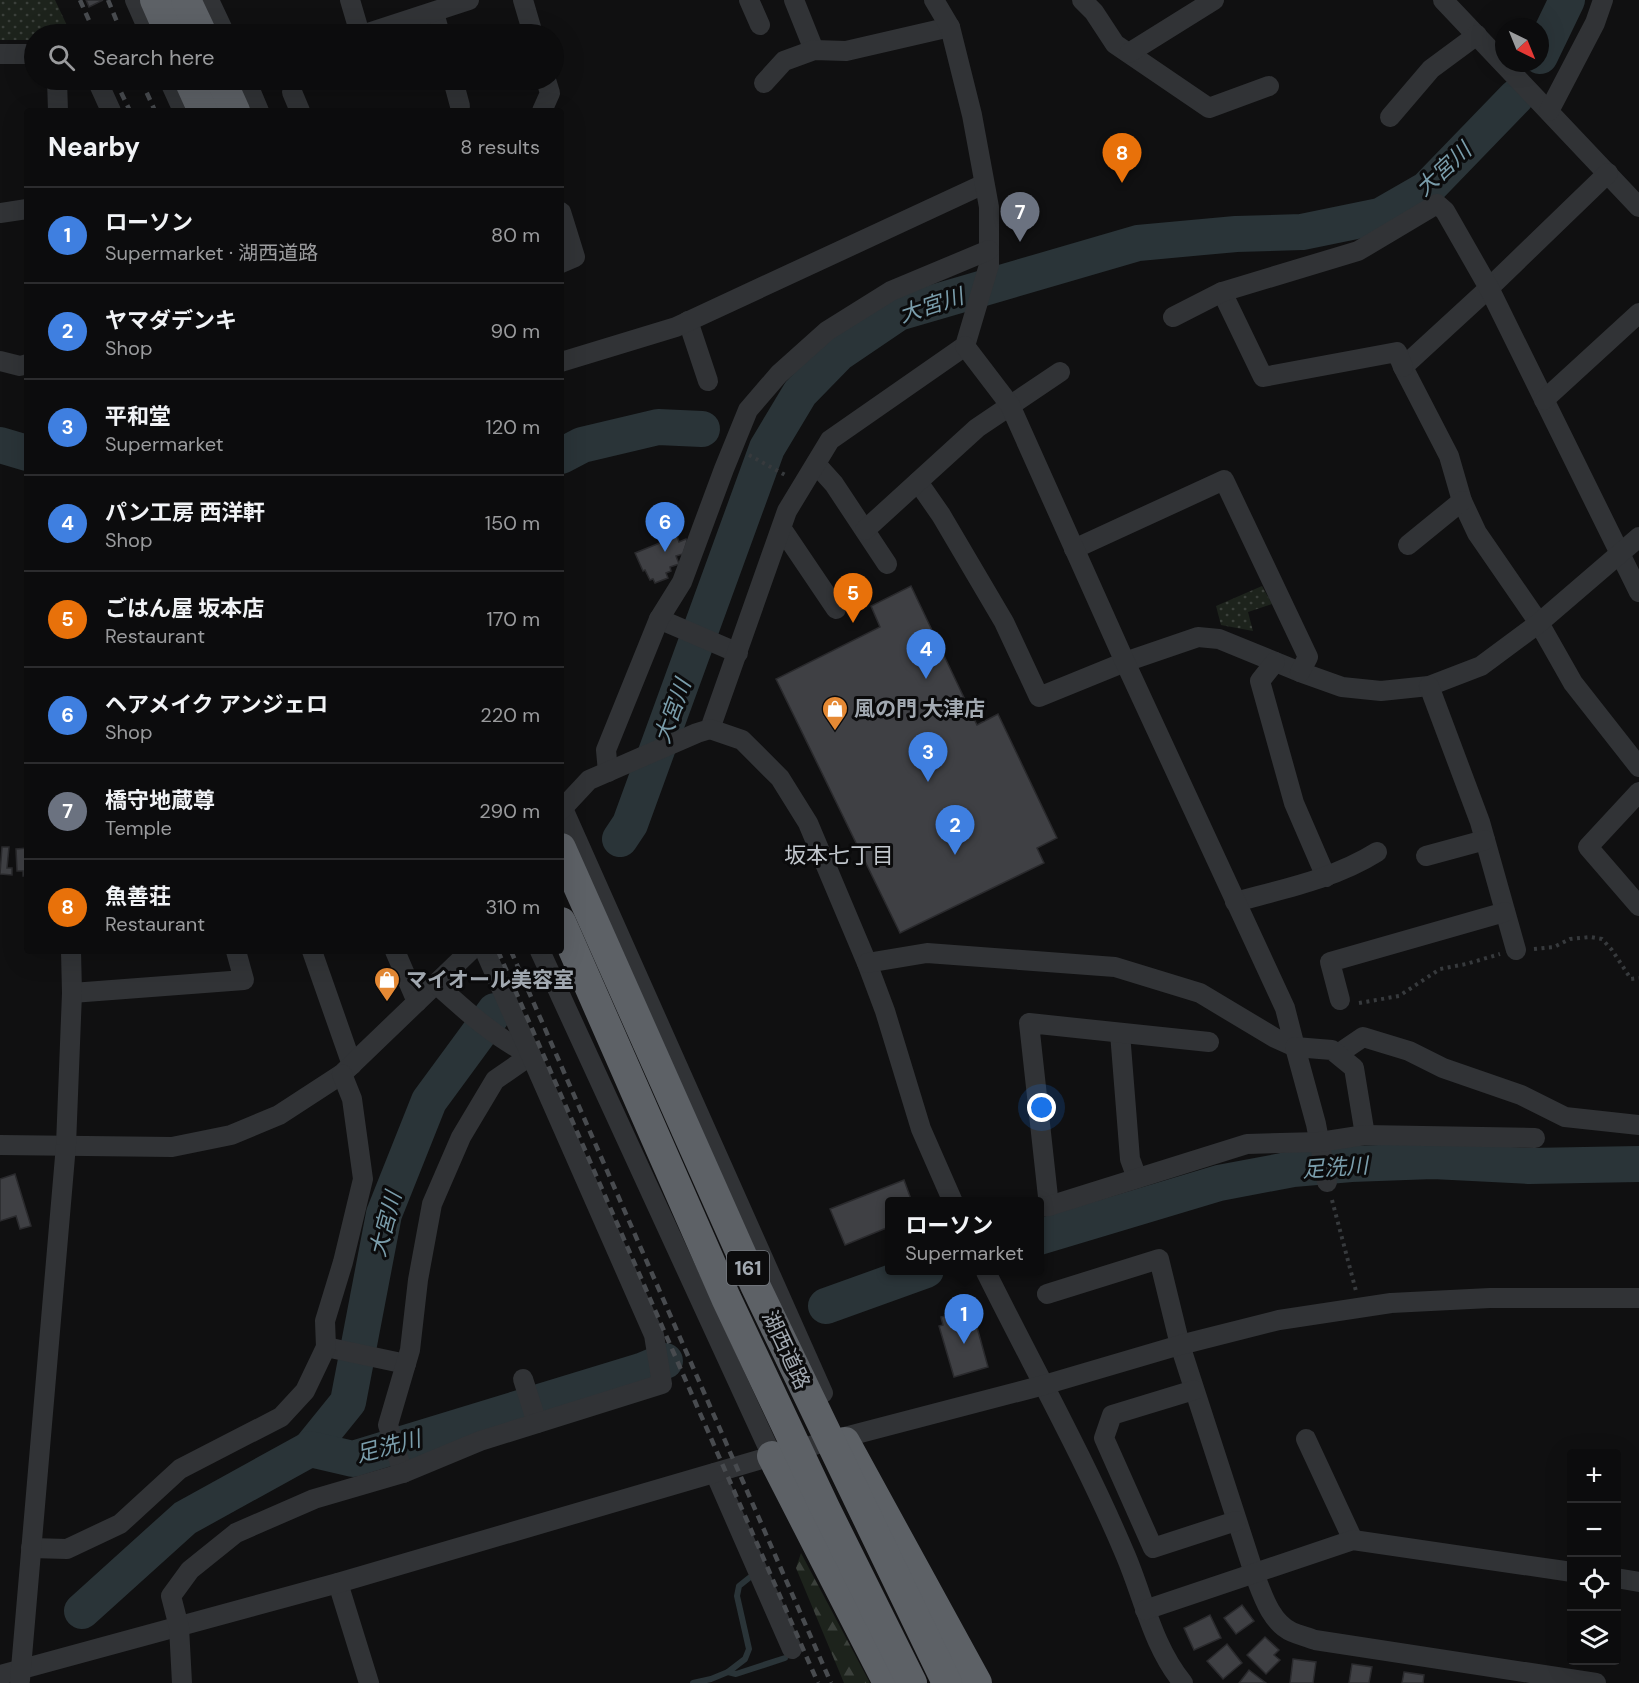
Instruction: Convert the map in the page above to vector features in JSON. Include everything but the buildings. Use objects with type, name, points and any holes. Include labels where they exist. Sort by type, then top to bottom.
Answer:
[{"type":"highway","points":[[155,0],[166,24]]},
{"type":"highway","points":[[186,0],[197,24]]},
{"type":"highway","points":[[194,90],[202,108]]},
{"type":"highway","points":[[226,90],[234,108]]},
{"type":"highway","name":"湖西道路","points":[[564,855],[755,1285],[947,1683]]},
{"type":"highway","name":"湖西道路","points":[[564,929],[726,1298],[825,1508],[912,1683]]},
{"type":"highway","points":[[842,1437],[977,1683]]},
{"type":"highway","points":[[772,1456],[888,1683]]},
{"type":"street","points":[[135,0],[146,24]]},
{"type":"street","points":[[209,0],[220,24]]},
{"type":"street","points":[[350,0],[359,24]]},
{"type":"street","points":[[397,24],[469,0]]},
{"type":"street","points":[[523,0],[530,24]]},
{"type":"street","points":[[749,0],[760,25]]},
{"type":"street","points":[[794,0],[814,50]]},
{"type":"street","points":[[704,731],[737,652],[787,512],[830,440],[965,346],[989,258],[988,207],[972,115],[950,27],[934,0]]},
{"type":"street","points":[[1082,0],[1094,12],[1115,44],[1209,108],[1269,86]]},
{"type":"street","points":[[1129,53],[1215,0]]},
{"type":"street","points":[[1443,0],[1639,207]]},
{"type":"street","points":[[1550,111],[1595,22],[1603,0]]},
{"type":"street","points":[[434,13],[437,24]]},
{"type":"street","points":[[764,83],[784,62],[814,50],[846,51],[950,27]]},
{"type":"street","points":[[1390,117],[1431,69],[1477,35]]},
{"type":"street","points":[[0,54],[24,54]]},
{"type":"street","points":[[57,90],[58,108]]},
{"type":"street","points":[[102,90],[110,108]]},
{"type":"street","points":[[174,90],[182,108]]},
{"type":"street","points":[[250,90],[258,108]]},
{"type":"street","points":[[456,90],[460,106]]},
{"type":"street","points":[[543,108],[549,90]]},
{"type":"street","points":[[292,92],[299,108]]},
{"type":"street","points":[[1403,367],[1608,173]]},
{"type":"street","points":[[564,361],[676,327],[984,184]]},
{"type":"street","points":[[1173,317],[1222,292],[1358,251],[1437,204],[1445,211],[1489,288],[1639,592]]},
{"type":"street","points":[[0,213],[24,209]]},
{"type":"street","points":[[564,222],[574,257],[564,262]]},
{"type":"street","points":[[609,771],[606,750],[660,620],[682,582],[748,410],[779,374],[827,331],[891,291],[989,258]]},
{"type":"street","points":[[1222,292],[1263,377],[1397,352],[1449,456],[1462,501],[1477,533],[1539,623],[1573,683],[1639,767]]},
{"type":"street","points":[[1544,400],[1639,314]]},
{"type":"street","points":[[688,321],[708,381]]},
{"type":"street","points":[[965,346],[1010,405],[1125,662],[1285,1008],[1321,1147],[1327,1182]]},
{"type":"street","points":[[0,362],[24,365]]},
{"type":"street","points":[[865,530],[977,428],[1060,372]]},
{"type":"street","points":[[816,464],[834,484],[887,564]]},
{"type":"street","points":[[1074,549],[1224,480],[1308,657],[1300,672]]},
{"type":"street","points":[[918,482],[941,515],[1004,622],[1039,697],[1125,662],[1198,637],[1219,639],[1342,687],[1381,691],[1429,686],[1481,666],[1539,623],[1639,537]]},
{"type":"street","points":[[1408,545],[1462,501]]},
{"type":"street","points":[[782,529],[836,609]]},
{"type":"street","points":[[660,620],[737,652]]},
{"type":"street","points":[[1275,662],[1260,681],[1294,803],[1326,877]]},
{"type":"street","points":[[1429,686],[1485,840],[1516,950]]},
{"type":"street","points":[[564,804],[590,780],[704,731],[742,740],[780,778],[808,823],[867,963],[885,1011],[921,1129],[951,1197]]},
{"type":"street","points":[[1639,792],[1588,847],[1639,906]]},
{"type":"street","points":[[564,814],[842,1437]]},
{"type":"street","points":[[1426,856],[1485,840]]},
{"type":"street","points":[[1235,902],[1326,877],[1356,865],[1377,852]]},
{"type":"street","points":[[1340,1000],[1330,962],[1505,912]]},
{"type":"street","points":[[867,963],[927,953],[1115,967],[1200,993],[1275,1038],[1295,1047],[1332,1050],[1338,1054],[1354,1068],[1365,1136]]},
{"type":"street","points":[[20,1676],[66,1145],[72,993],[71,954]]},
{"type":"street","points":[[72,993],[244,980],[237,954]]},
{"type":"street","points":[[32,1548],[68,1549],[120,1524],[180,1469],[281,1417],[305,1391],[327,1348],[325,1321],[343,1262],[363,1179],[347,1069],[313,954]]},
{"type":"street","points":[[396,954],[417,1002]]},
{"type":"street","points":[[0,1145],[172,1147],[231,1135],[279,1115],[347,1069],[467,954]]},
{"type":"street","points":[[182,1683],[179,1627],[171,1596],[190,1570],[236,1533],[314,1498],[403,1472],[480,1441],[662,1384],[654,1335],[522,1051],[486,954]]},
{"type":"street","points":[[541,954],[772,1456]]},
{"type":"street","points":[[436,984],[464,1009],[522,1051]]},
{"type":"street","points":[[1043,1197],[1029,1023],[1209,1042]]},
{"type":"street","points":[[1119,1033],[1130,1159],[1137,1178]]},
{"type":"street","points":[[1338,1054],[1363,1037],[1409,1051],[1443,1068],[1521,1095],[1564,1117],[1639,1125]]},
{"type":"street","points":[[403,1472],[388,1425],[410,1350],[418,1280],[432,1204],[461,1137],[495,1080],[522,1051]]},
{"type":"street","points":[[1044,1207],[1247,1144],[1321,1147],[1365,1136],[1535,1138]]},
{"type":"street","points":[[1047,1294],[1159,1259],[1180,1345],[1254,1573],[1265,1601],[1275,1618],[1290,1631],[1315,1640],[1596,1683]]},
{"type":"street","points":[[988,1275],[1044,1385],[1125,1555],[1156,1640],[1171,1668],[1183,1683]]},
{"type":"street","points":[[0,1675],[20,1676],[179,1627],[772,1456],[1044,1385],[1180,1345],[1279,1320],[1391,1303],[1490,1298],[1639,1298]]},
{"type":"street","points":[[327,1348],[405,1363]]},
{"type":"street","points":[[523,1379],[537,1423]]},
{"type":"street","points":[[1194,1390],[1112,1414],[1104,1438],[1153,1548],[1236,1521]]},
{"type":"street","points":[[1306,1439],[1353,1540]]},
{"type":"street","points":[[716,1473],[792,1649]]},
{"type":"street","points":[[1145,1610],[1353,1540],[1567,1571]]},
{"type":"street","points":[[1621,1579],[1639,1582]]},
{"type":"street","points":[[338,1583],[369,1683]]},
{"type":"path","points":[[744,453],[792,479]]},
{"type":"path","points":[[1340,1000],[1341,1005],[1399,996],[1440,969],[1516,950],[1554,947],[1570,939],[1590,937],[1602,939],[1631,979],[1639,978]]},
{"type":"path","points":[[1327,1182],[1357,1294]]},
{"type":"green space","points":[[0,0],[55,0],[66,24],[24,24],[24,40],[0,40]]},
{"type":"green space","points":[[1262,586],[1272,604],[1248,612],[1253,631],[1221,625],[1216,606]]},
{"type":"green space","points":[[801,1553],[870,1683],[844,1683],[796,1568]]},
{"type":"waterway","name":"大宮川","points":[[1549,37],[1567,0]]},
{"type":"waterway","name":"大宮川","points":[[620,839],[630,824],[767,448],[800,393],[839,353],[898,313],[1138,243],[1236,234],[1302,232],[1380,216],[1427,189],[1516,97]]},
{"type":"waterway","name":"大宮川","points":[[564,454],[582,445],[658,427],[702,429]]},
{"type":"waterway","name":"大宮川","points":[[0,445],[24,452]]},
{"type":"waterway","name":"大宮川","points":[[310,1449],[348,1402],[384,1214],[429,1101],[495,1011]]},
{"type":"waterway","name":"足洗川","points":[[1044,1236],[1219,1183],[1293,1169],[1433,1161],[1529,1166],[1639,1164]]},
{"type":"waterway","name":"足洗川","points":[[826,1306],[912,1275]]},
{"type":"waterway","name":"足洗川","points":[[82,1611],[185,1518],[310,1449],[353,1459],[641,1371],[665,1361]]},
{"type":"waterway","points":[[693,1683],[728,1672],[745,1659],[749,1649],[737,1596],[739,1586],[749,1578]]},
{"type":"waterway","points":[[728,1672],[736,1674],[785,1658]]},
{"type":"railway","points":[[80,0],[91,24]]},
{"type":"railway","points":[[108,0],[118,24]]},
{"type":"railway","points":[[120,90],[129,108]]},
{"type":"railway","points":[[146,90],[154,108]]},
{"type":"railway","points":[[499,954],[818,1683]]},
{"type":"railway","points":[[512,954],[831,1683]]},
{"type":"place","name":"魚善荘","points":[[1122,183]]},
{"type":"place","name":"橋守地蔵尊","points":[[1020,242]]},
{"type":"place","name":"ヘアメイク アンジェロ","points":[[665,552]]},
{"type":"place","name":"ごはん屋 坂本店","points":[[853,623]]},
{"type":"place","name":"パン工房 西洋軒","points":[[926,679]]},
{"type":"place","name":"風の門 大津店","points":[[835,732]]},
{"type":"place","name":"平和堂","points":[[928,782]]},
{"type":"place","name":"ヤマダデンキ","points":[[955,855]]},
{"type":"place","name":"マイオール美容室","points":[[387,1003]]},
{"type":"place","name":"ローソン","points":[[964,1344]]},
{"type":"district","name":"坂本七丁目","points":[[839,855]]}]
